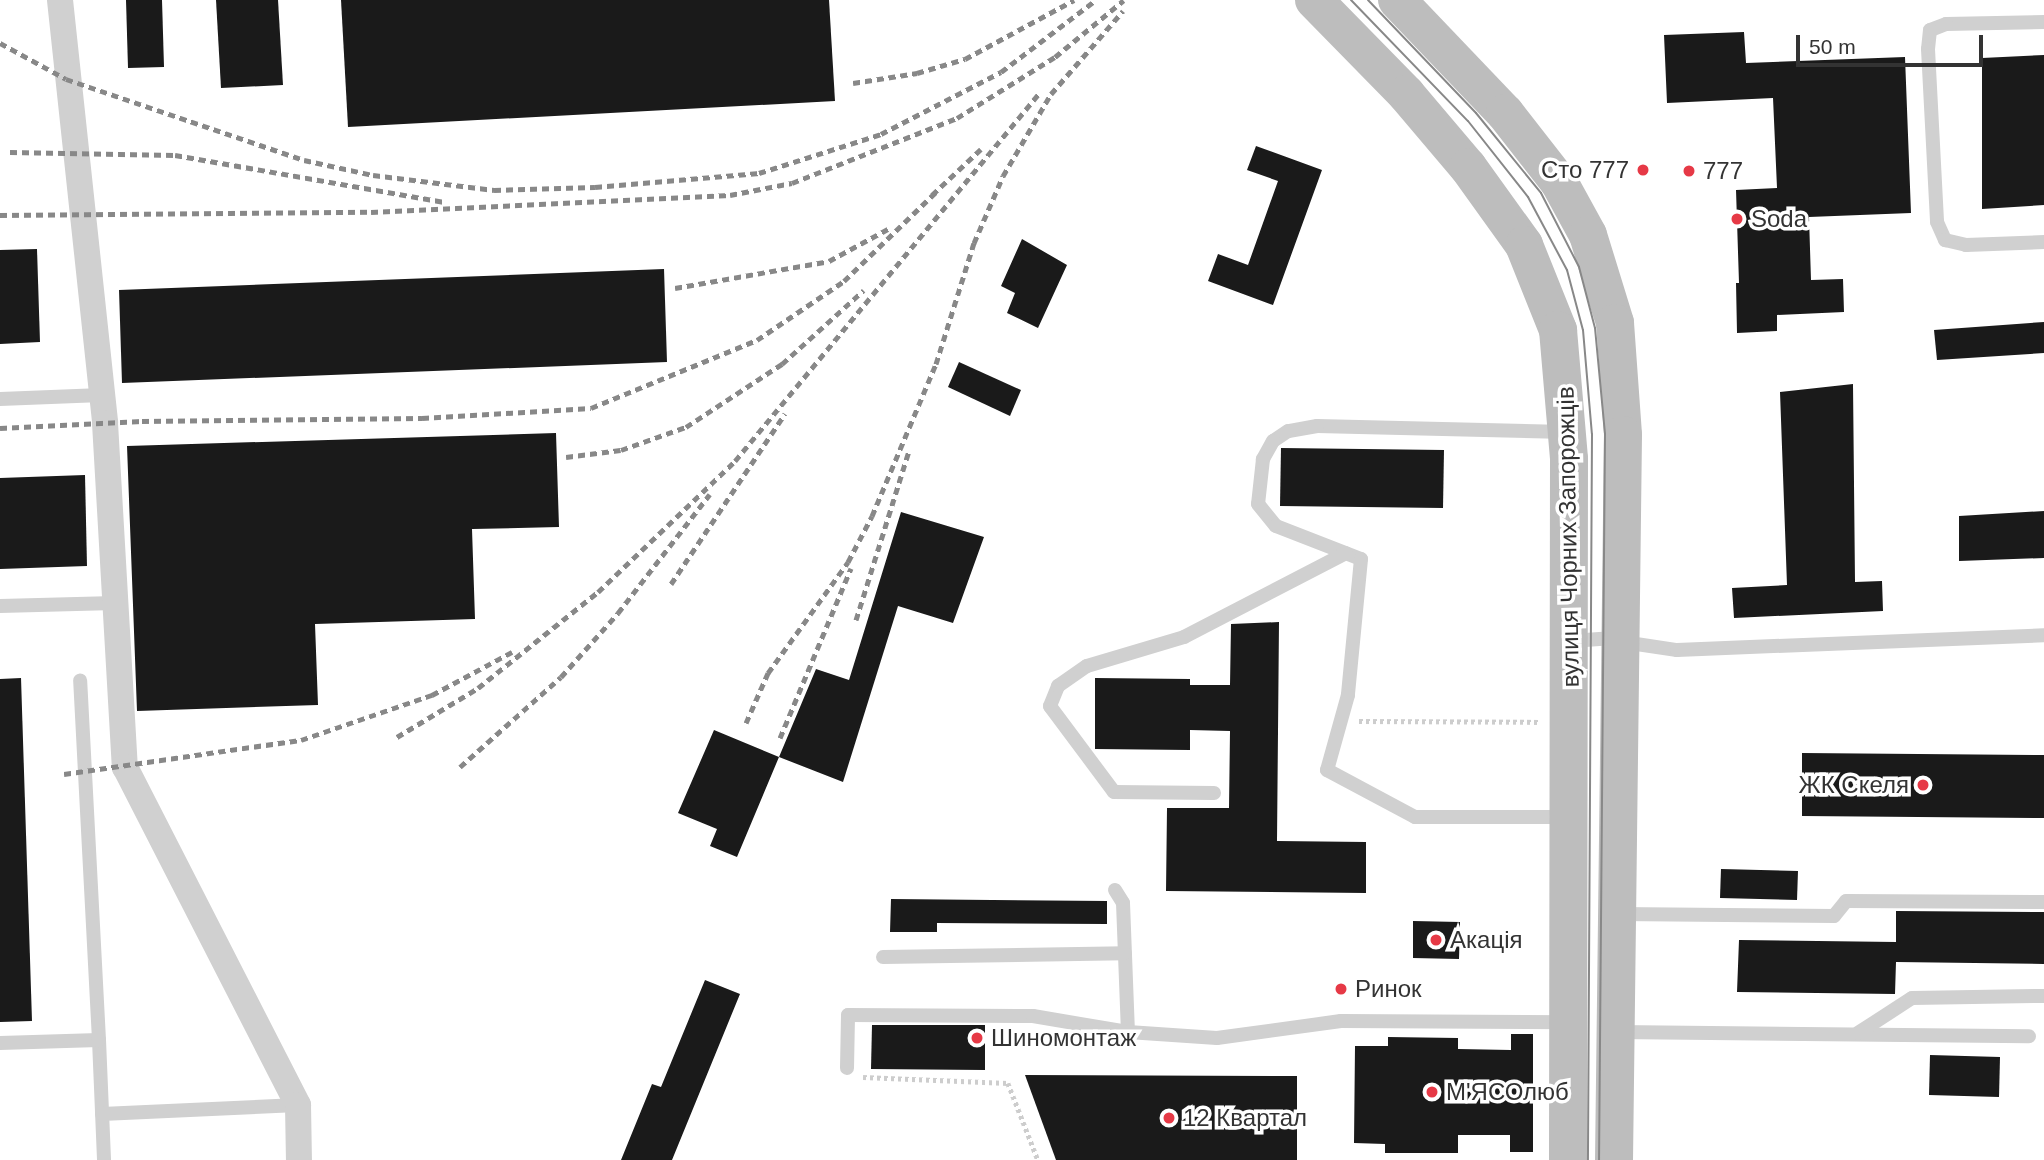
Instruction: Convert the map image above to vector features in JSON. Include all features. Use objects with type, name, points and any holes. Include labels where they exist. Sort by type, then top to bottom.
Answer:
[{"type":"main road","name":"вулиця Чорних Запорожців","points":[[1314,0],[1437,129],[1524,245],[1558,330],[1568,432],[1572,722],[1568,1160]]},
{"type":"main road","name":"вулиця Чорних Запорожців","points":[[1397,0],[1506,113],[1540,156],[1575,208],[1598,261],[1621,357],[1622,643],[1615,914],[1614,1160]]},
{"type":"street","points":[[60,0],[102,395],[125,766],[298,1105],[299,1160]]},
{"type":"lane","points":[[2044,22],[1946,24],[1930,30],[1928,49],[1937,222],[1945,240],[1966,245],[2044,242]]},
{"type":"lane","points":[[0,399],[102,395]]},
{"type":"lane","points":[[1568,432],[1317,426],[1288,431],[1273,442],[1263,458],[1258,504],[1276,526],[1361,559],[1348,695],[1327,770],[1415,817],[1570,817]]},
{"type":"lane","points":[[1214,793],[1114,792],[1050,706],[1058,686],[1087,666],[1184,636],[1346,553]]},
{"type":"lane","points":[[0,606],[115,603]]},
{"type":"lane","points":[[1571,641],[1603,639],[1677,650],[2044,635]]},
{"type":"lane","points":[[80,681],[104,1160]]},
{"type":"lane","points":[[1115,890],[1124,903],[1128,1032]]},
{"type":"lane","points":[[1615,914],[1834,916],[1846,901],[2044,902]]},
{"type":"lane","points":[[883,957],[1125,953]]},
{"type":"lane","points":[[1857,1033],[1912,998],[2044,996]]},
{"type":"lane","points":[[847,1068],[848,1015],[1033,1016],[1128,1032],[1217,1038],[1340,1021],[1569,1022]]},
{"type":"lane","points":[[1614,1032],[2029,1036]]},
{"type":"lane","points":[[0,1044],[99,1040]]},
{"type":"lane","points":[[102,1114],[298,1105]]},
{"type":"path","points":[[1340,721],[1572,722]]},
{"type":"path","points":[[847,1068],[868,1079],[1008,1083],[1038,1160]]},
{"type":"building","points":[[126,0],[162,0],[164,67],[128,68]]},
{"type":"building","points":[[216,0],[278,0],[283,85],[221,88]]},
{"type":"building","points":[[341,0],[829,0],[835,101],[348,127]]},
{"type":"building","points":[[1744,32],[1746,63],[1905,57],[1911,213],[1809,217],[1811,280],[1843,279],[1844,312],[1777,315],[1777,331],[1737,333],[1736,283],[1739,283],[1736,190],[1777,188],[1773,98],[1667,103],[1664,35]]},
{"type":"building","points":[[2044,55],[2044,205],[1982,209],[1982,58]]},
{"type":"building","points":[[1256,146],[1322,170],[1273,305],[1208,281],[1218,254],[1248,265],[1278,181],[1247,170]]},
{"type":"building","points":[[1022,239],[1067,265],[1038,328],[1007,313],[1015,293],[1001,286]]},
{"type":"building","points":[[37,249],[40,342],[0,344],[0,250]]},
{"type":"building","points":[[664,269],[667,362],[122,383],[119,290]]},
{"type":"building","points":[[2044,322],[2044,353],[1937,360],[1934,330]]},
{"type":"building","points":[[959,362],[1021,390],[1010,416],[948,387]]},
{"type":"building","points":[[1853,384],[1855,582],[1882,581],[1883,611],[1734,618],[1732,588],[1787,585],[1780,392]]},
{"type":"building","points":[[556,433],[559,527],[472,529],[475,619],[315,624],[318,705],[137,711],[127,446]]},
{"type":"building","points":[[1281,448],[1444,450],[1443,508],[1280,506]]},
{"type":"building","points":[[85,475],[87,566],[0,569],[0,478]]},
{"type":"building","points":[[2044,511],[2044,558],[1959,561],[1959,516]]},
{"type":"building","points":[[901,512],[984,537],[953,623],[898,606],[843,782],[779,757],[816,669],[849,680]]},
{"type":"building","points":[[1279,622],[1277,841],[1366,842],[1366,893],[1166,891],[1167,808],[1229,808],[1230,731],[1190,730],[1190,750],[1095,749],[1095,678],[1190,679],[1190,685],[1230,685],[1231,624]]},
{"type":"building","points":[[21,678],[32,1021],[0,1022],[0,679]]},
{"type":"building","points":[[714,730],[779,757],[737,857],[710,846],[717,829],[678,813]]},
{"type":"building","name":"ЖК Скеля","points":[[1802,753],[2044,755],[2044,818],[1802,816]]},
{"type":"building","points":[[1721,869],[1798,871],[1797,900],[1720,898]]},
{"type":"building","points":[[891,899],[1107,901],[1107,924],[937,923],[937,932],[890,932]]},
{"type":"building","points":[[1896,911],[2044,912],[2044,964],[1896,962],[1895,994],[1737,992],[1739,940],[1896,942]]},
{"type":"building","name":"Акація","points":[[1413,921],[1460,922],[1459,959],[1413,958]]},
{"type":"building","points":[[705,980],[740,994],[672,1160],[621,1160],[652,1084],[661,1087]]},
{"type":"building","points":[[872,1025],[985,1025],[985,1070],[871,1069]]},
{"type":"building","name":"М'ЯСОлюб","points":[[1511,1034],[1533,1034],[1533,1152],[1510,1152],[1510,1135],[1458,1135],[1458,1153],[1385,1153],[1385,1144],[1354,1143],[1355,1046],[1388,1046],[1388,1037],[1458,1038],[1458,1049],[1511,1050]]},
{"type":"building","points":[[1930,1055],[2000,1057],[1999,1097],[1929,1095]]},
{"type":"building","name":"12 Квартал","points":[[1025,1075],[1297,1076],[1297,1160],[1056,1160]]},
{"type":"tram line","points":[[1351,0],[1468,121],[1528,197],[1567,270],[1583,330],[1592,434],[1588,1160]]},
{"type":"tram line","points":[[1368,0],[1476,113],[1541,193],[1579,267],[1595,328],[1605,434],[1599,1160]]},
{"type":"railway","points":[[853,83],[917,73],[965,59],[1074,0]]},
{"type":"railway","points":[[0,43],[66,79],[304,160],[373,175],[494,190],[595,187],[759,173],[881,134],[1001,72],[1096,0]]},
{"type":"railway","points":[[0,215],[371,212],[730,195],[792,183],[957,118],[1055,57],[1124,0]]},
{"type":"railway","points":[[746,723],[768,673],[848,562],[872,516],[936,364],[974,243],[1003,176],[1051,94],[1123,11]]},
{"type":"railway","points":[[397,737],[478,688],[598,592],[735,461],[1039,94]]},
{"type":"railway","points":[[932,195],[981,149]]},
{"type":"railway","points":[[10,152],[175,155],[443,202]]},
{"type":"railway","points":[[0,428],[142,421],[422,418],[591,408],[757,340],[844,281],[938,190]]},
{"type":"railway","points":[[675,288],[829,261],[888,229]]},
{"type":"railway","points":[[566,457],[621,450],[686,427],[782,364],[864,290]]},
{"type":"railway","points":[[671,584],[785,414]]},
{"type":"railway","points":[[856,620],[909,451]]},
{"type":"railway","points":[[460,767],[561,677],[618,613],[710,494]]},
{"type":"railway","points":[[780,738],[851,568]]},
{"type":"railway","points":[[64,774],[301,740],[432,695],[512,652]]},
{"type":"place","name":"Сто 777","points":[[1643,170]]},
{"type":"place","name":"777","points":[[1689,171]]},
{"type":"place","name":"Soda","points":[[1737,219]]},
{"type":"place","name":"ЖК Скеля","points":[[1923,785]]},
{"type":"place","name":"Акація","points":[[1436,940]]},
{"type":"place","name":"Ринок","points":[[1341,989]]},
{"type":"place","name":"Шиномонтаж","points":[[977,1038]]},
{"type":"place","name":"М'ЯСОлюб","points":[[1432,1092]]},
{"type":"place","name":"12 Квартал","points":[[1169,1118]]}]
